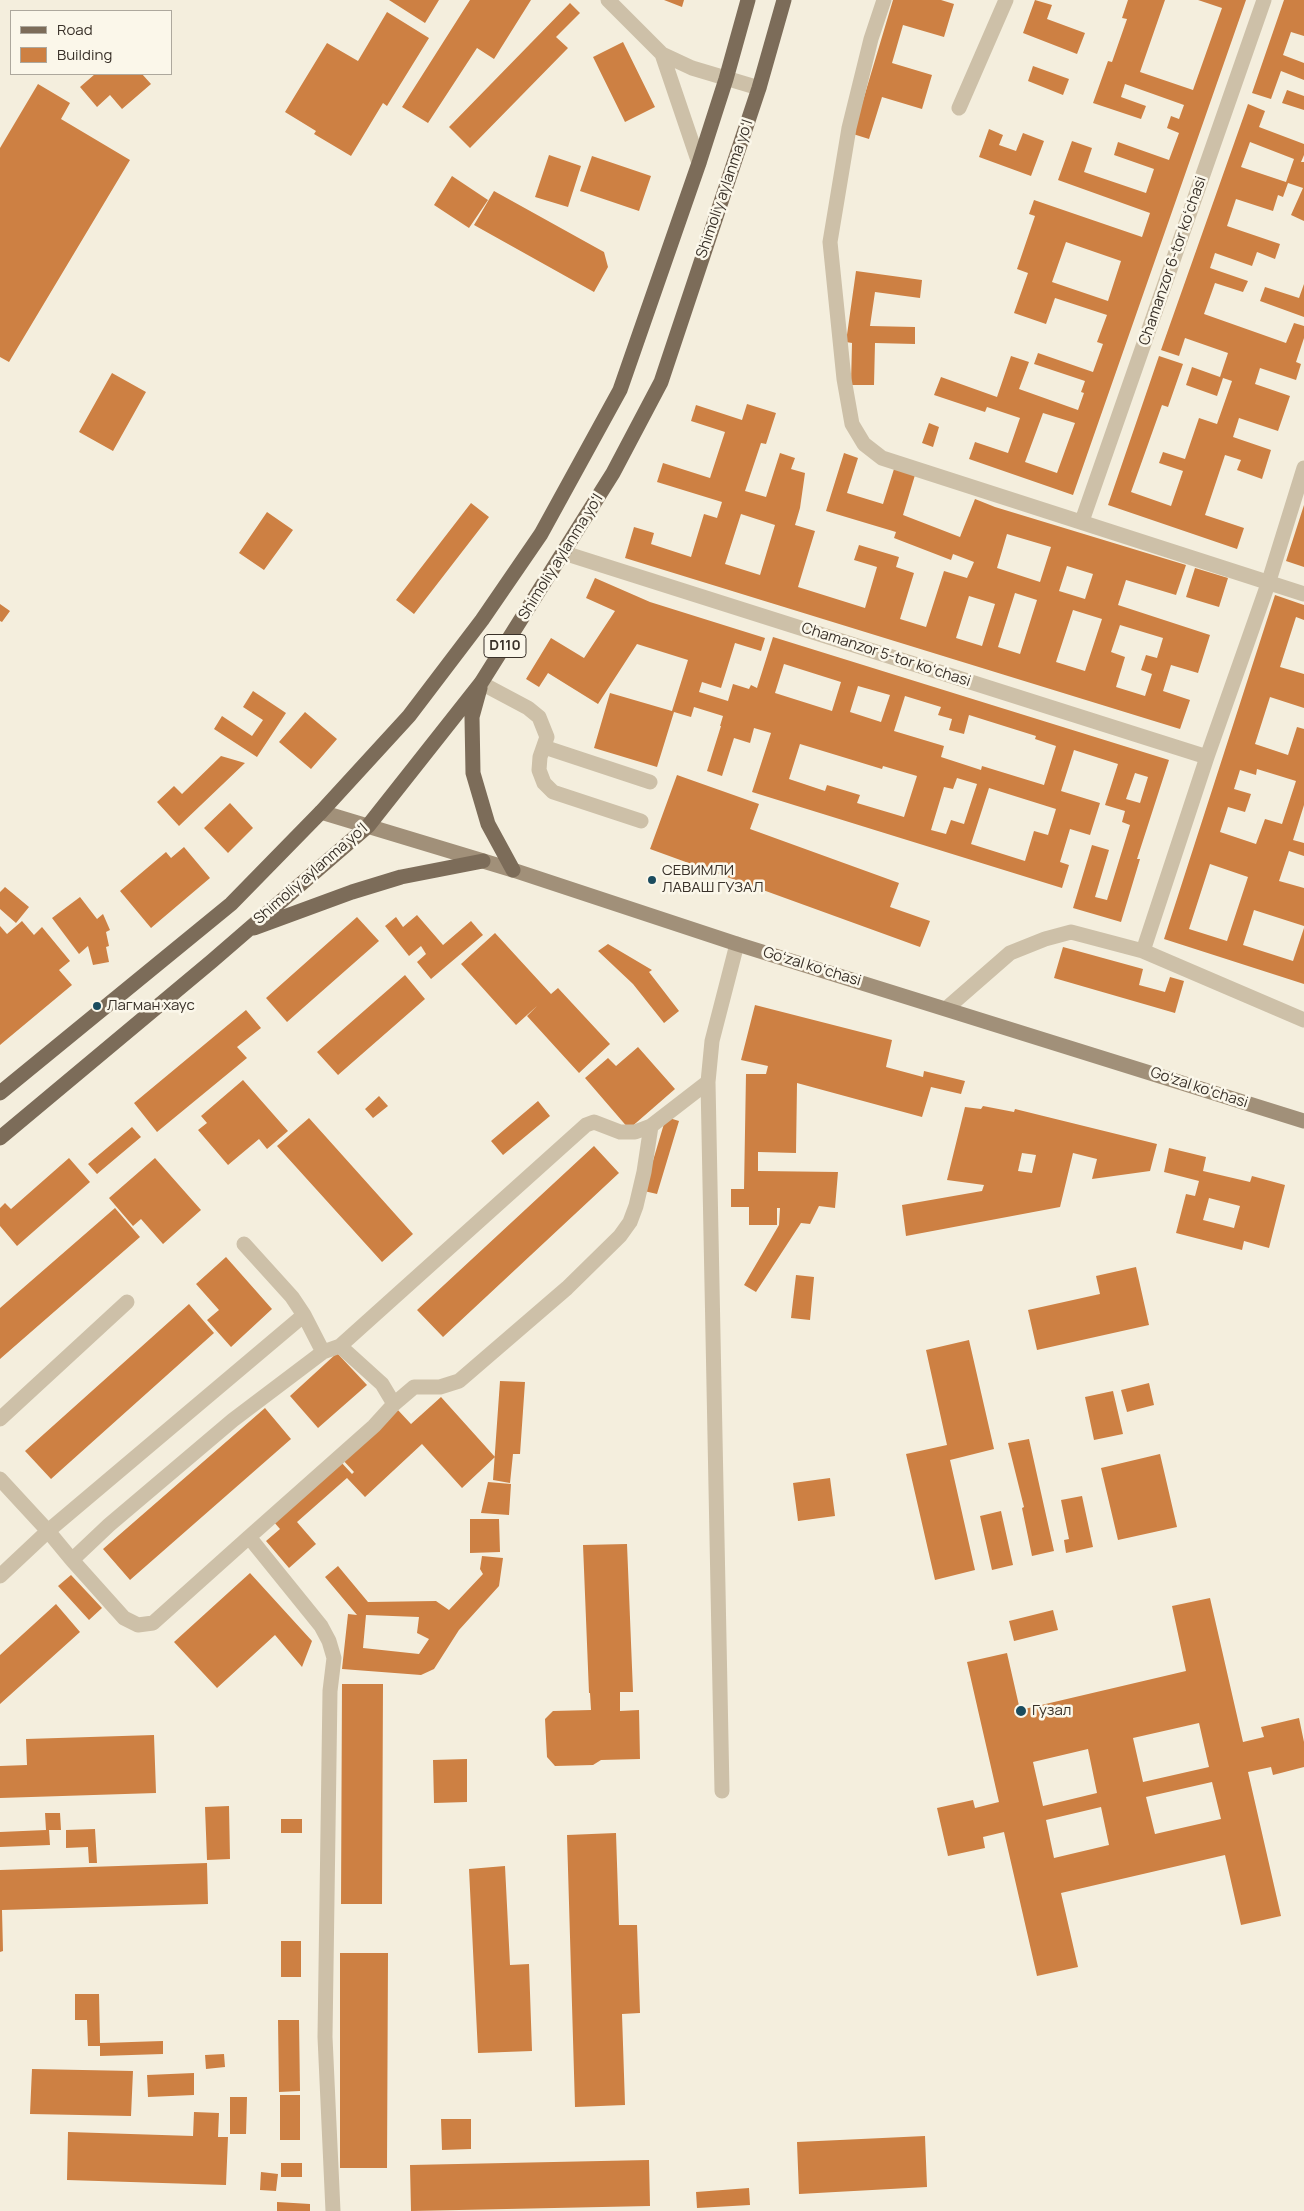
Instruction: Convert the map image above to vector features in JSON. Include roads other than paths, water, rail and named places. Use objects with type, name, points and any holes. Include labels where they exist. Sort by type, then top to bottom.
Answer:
[{"type":"main road","name":"Shimoliy aylanma yoʻl","points":[[0,1093],[231,904],[321,812],[410,716],[482,620],[542,534],[620,390],[699,163],[726,79],[748,0]]},
{"type":"main road","name":"Shimoliy aylanma yoʻl","points":[[0,1138],[368,826],[481,683],[613,474],[661,382],[759,88],[784,0]]},
{"type":"main road","points":[[481,683],[472,717],[473,773],[488,824],[513,870]]},
{"type":"main road","name":"Goʻzal koʻchasi","points":[[321,812],[513,870],[736,944],[947,1008],[1304,1121]]},
{"type":"main road","points":[[247,930],[266,925],[352,892],[401,877],[483,861]]},
{"type":"street","points":[[608,0],[662,54],[692,68],[759,88]]},
{"type":"street","points":[[884,0],[871,39],[849,128],[830,242],[843,370],[852,424],[864,444],[882,458],[1268,584],[1304,594]]},
{"type":"street","points":[[959,108],[1006,0]]},
{"type":"street","name":"Chamanzor 6-tor koʻchasi","points":[[1082,522],[1264,0]]},
{"type":"street","points":[[662,54],[699,163]]},
{"type":"street","points":[[1143,951],[1207,757],[1268,584],[1304,468]]},
{"type":"street","name":"Chamanzor 5-tor koʻchasi","points":[[564,553],[1207,757]]},
{"type":"street","points":[[481,683],[528,708],[539,717],[547,737],[539,770],[544,783],[553,792],[641,820]]},
{"type":"street","points":[[544,747],[650,782]]},
{"type":"street","points":[[947,1008],[1010,953],[1045,939],[1071,932],[1143,951],[1304,1020]]},
{"type":"street","points":[[722,1791],[708,1082],[712,1041],[736,944]]},
{"type":"street","points":[[72,1560],[109,1525],[233,1420],[323,1352],[340,1346],[586,1125],[594,1122],[620,1132],[635,1132],[650,1126],[708,1082]]},
{"type":"street","points":[[0,1479],[124,1618],[138,1625],[153,1622],[374,1426],[394,1404],[414,1387],[440,1387],[459,1381],[567,1288],[620,1236],[630,1222],[636,1206],[644,1172],[650,1126]]},
{"type":"street","points":[[244,1244],[292,1297],[304,1315],[323,1352]]},
{"type":"street","points":[[0,1419],[126,1302]]},
{"type":"street","points":[[0,1576],[48,1532],[304,1315]]},
{"type":"street","points":[[340,1346],[382,1384],[394,1404]]},
{"type":"street","points":[[249,1537],[321,1626],[329,1641],[334,1658],[330,1701],[325,2027],[333,2211]]},
{"type":"place","name":"СЕВИМЛИ ЛАВАШ ГУЗАЛ","points":[[652,880]]},
{"type":"place","name":"Лагман хаус","points":[[97,1006]]},
{"type":"place","name":"Гузал","points":[[1021,1711]]}]
